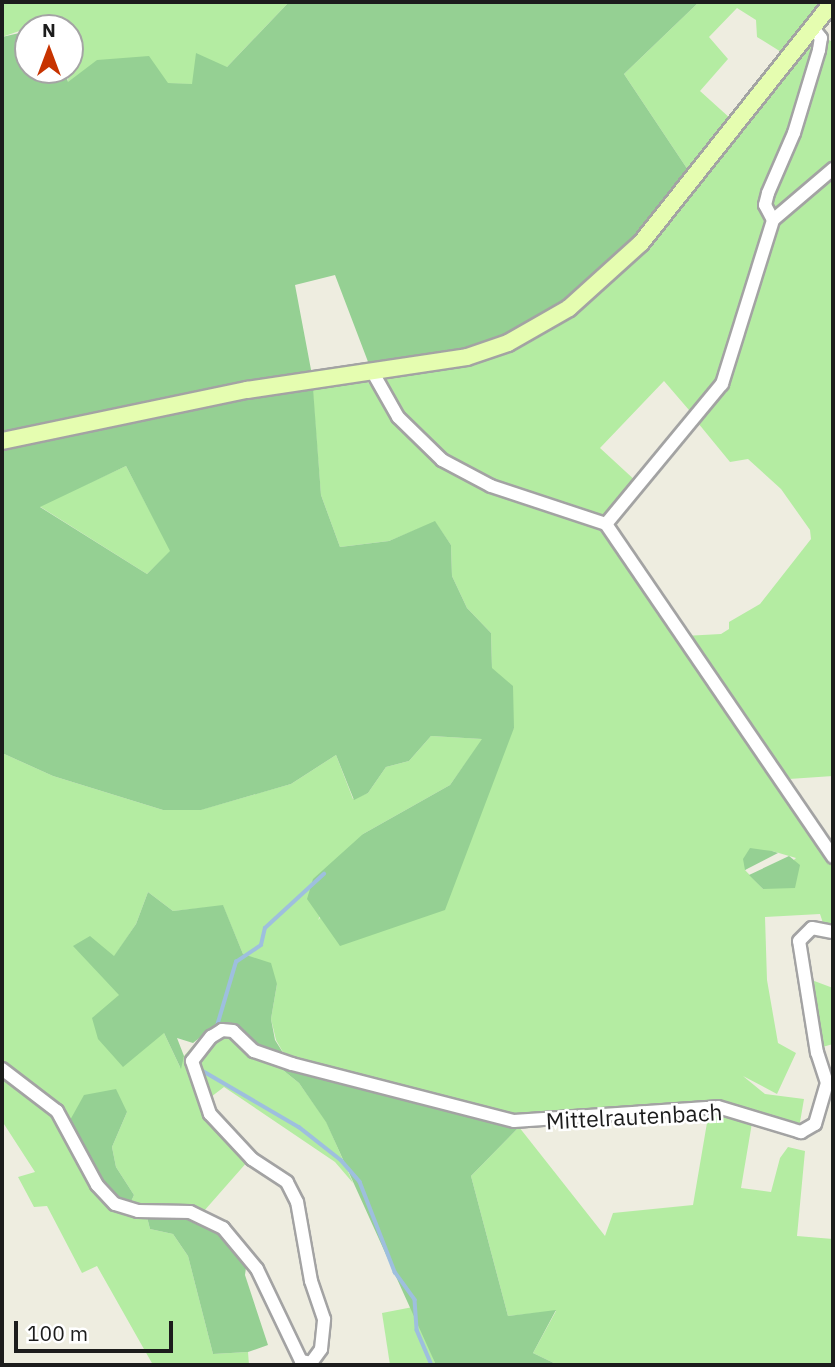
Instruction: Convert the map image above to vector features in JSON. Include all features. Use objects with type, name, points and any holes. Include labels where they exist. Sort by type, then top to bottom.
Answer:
[{"type":"main road","points":[[2,441],[247,390],[480,354],[538,327],[590,292],[667,214],[832,2]]},
{"type":"street","points":[[773,220],[765,205],[794,133],[819,50],[821,38],[813,27]]},
{"type":"street","points":[[606,524],[722,384],[773,220],[833,169]]},
{"type":"street","points":[[372,371],[398,417],[442,460],[491,486],[606,524],[833,857]]},
{"type":"street","name":"Mittelrautenbach","points":[[2,1069],[57,1111],[106,1196],[133,1210],[190,1212],[223,1228],[265,1282],[301,1361],[316,1360],[324,1312],[311,1281],[293,1192],[287,1182],[252,1159],[210,1114],[193,1074],[198,1050],[216,1033],[233,1031],[254,1051],[292,1064],[506,1120],[542,1122],[718,1107],[801,1132],[815,1124],[827,1083],[817,1053],[799,941],[812,928],[833,932]]},
{"type":"green space","points":[[2,2],[289,2],[227,67],[192,84],[84,82],[84,14],[14,14],[14,33],[2,37]]},
{"type":"green space","points":[[289,2],[699,2],[624,74],[692,176],[607,273],[562,307],[505,341],[458,354],[370,367],[335,275],[295,285],[312,375],[321,495],[340,547],[389,541],[435,521],[451,545],[452,576],[467,608],[491,633],[492,668],[513,686],[514,728],[445,910],[340,946],[307,899],[313,879],[363,834],[450,785],[482,739],[431,736],[409,761],[386,767],[368,793],[354,800],[336,755],[291,784],[201,810],[163,810],[53,776],[2,753],[2,37],[14,34],[14,84],[84,84],[84,70],[97,60],[149,56],[168,83],[192,84],[196,53],[227,67]],"holes":[[[126,466],[170,551],[147,574],[40,507]]]},
{"type":"green space","points":[[699,2],[827,2],[786,55],[757,37],[756,20],[737,8],[709,37],[728,59],[700,91],[731,119],[692,176],[624,74]]},
{"type":"green space","points":[[825,38],[833,42],[833,165],[777,211],[769,203]]},
{"type":"green space","points":[[813,39],[803,97],[760,204],[765,226],[728,362],[695,417],[664,381],[600,448],[638,483],[608,516],[536,498],[459,468],[401,416],[379,377],[570,314],[594,296],[673,214]]},
{"type":"green space","points":[[833,174],[833,776],[789,779],[783,778],[684,636],[721,634],[729,629],[729,622],[760,604],[811,539],[810,530],[781,489],[748,459],[730,462],[698,423],[714,402],[776,226]]},
{"type":"green space","points":[[366,380],[426,451],[607,534],[833,861],[833,929],[824,926],[820,914],[765,917],[767,980],[778,1043],[796,1053],[777,1094],[743,1076],[765,1094],[804,1099],[799,1128],[739,1109],[517,1119],[288,1061],[276,1040],[271,1019],[277,984],[243,954],[223,906],[173,911],[148,892],[136,924],[114,957],[164,1033],[180,1067],[184,1056],[204,1033],[229,1022],[241,1028],[247,1041],[299,1083],[326,1121],[353,1183],[335,1162],[224,1087],[203,1103],[248,1161],[204,1211],[179,1205],[129,1206],[134,1195],[116,1167],[112,1147],[127,1112],[69,1122],[2,1066],[2,753],[53,776],[163,810],[200,810],[291,784],[336,755],[353,799],[368,793],[386,767],[409,761],[431,736],[483,739],[450,785],[363,834],[318,920],[514,728],[492,669],[491,633],[467,608],[452,576],[451,545],[435,522],[389,541],[340,547],[321,495],[312,384]],"holes":[[[772,851],[796,858],[763,889],[745,870]]]},
{"type":"green space","points":[[126,466],[171,551],[147,574],[39,506]]},
{"type":"green space","points":[[750,848],[778,853],[745,870],[743,859]]},
{"type":"green space","points":[[789,856],[800,865],[795,888],[763,889],[749,875]]},
{"type":"green space","points":[[148,892],[173,911],[223,905],[243,954],[271,963],[277,984],[271,1019],[275,1040],[292,1067],[519,1127],[471,1176],[508,1316],[556,1310],[533,1353],[558,1365],[436,1365],[326,1122],[299,1083],[247,1041],[240,1028],[229,1022],[217,1024],[193,1043],[177,1038],[184,1056],[181,1069],[164,1033],[123,1067],[98,1039],[92,1018],[119,995],[73,946],[90,936],[114,956],[136,924]]},
{"type":"green space","points":[[809,979],[833,988],[833,1044],[819,1048]]},
{"type":"green space","points":[[2,1072],[48,1106],[90,1178],[147,1217],[150,1229],[173,1234],[188,1256],[213,1354],[248,1352],[249,1365],[153,1365],[97,1266],[82,1273],[47,1206],[34,1207],[18,1177],[35,1172],[2,1121]]},
{"type":"green space","points":[[116,1089],[127,1112],[112,1147],[116,1167],[134,1195],[129,1206],[108,1193],[69,1122],[84,1095]]},
{"type":"green space","points":[[709,1111],[753,1117],[741,1188],[771,1192],[780,1158],[788,1147],[805,1151],[797,1236],[833,1239],[833,1365],[558,1365],[533,1353],[556,1311],[508,1316],[471,1176],[519,1127],[605,1236],[613,1213],[693,1205]]},
{"type":"green space","points":[[187,1216],[219,1231],[247,1260],[245,1275],[268,1345],[248,1352],[213,1354],[188,1256],[173,1234],[150,1229],[147,1217]]},
{"type":"green space","points":[[413,1307],[436,1365],[390,1365],[382,1313]]},
{"type":"waterway","points":[[211,1030],[217,1026],[236,962],[261,945],[265,928],[324,874]]},
{"type":"waterway","points":[[203,1071],[299,1127],[341,1160],[360,1182],[395,1272],[415,1300],[417,1330],[432,1365]]}]
